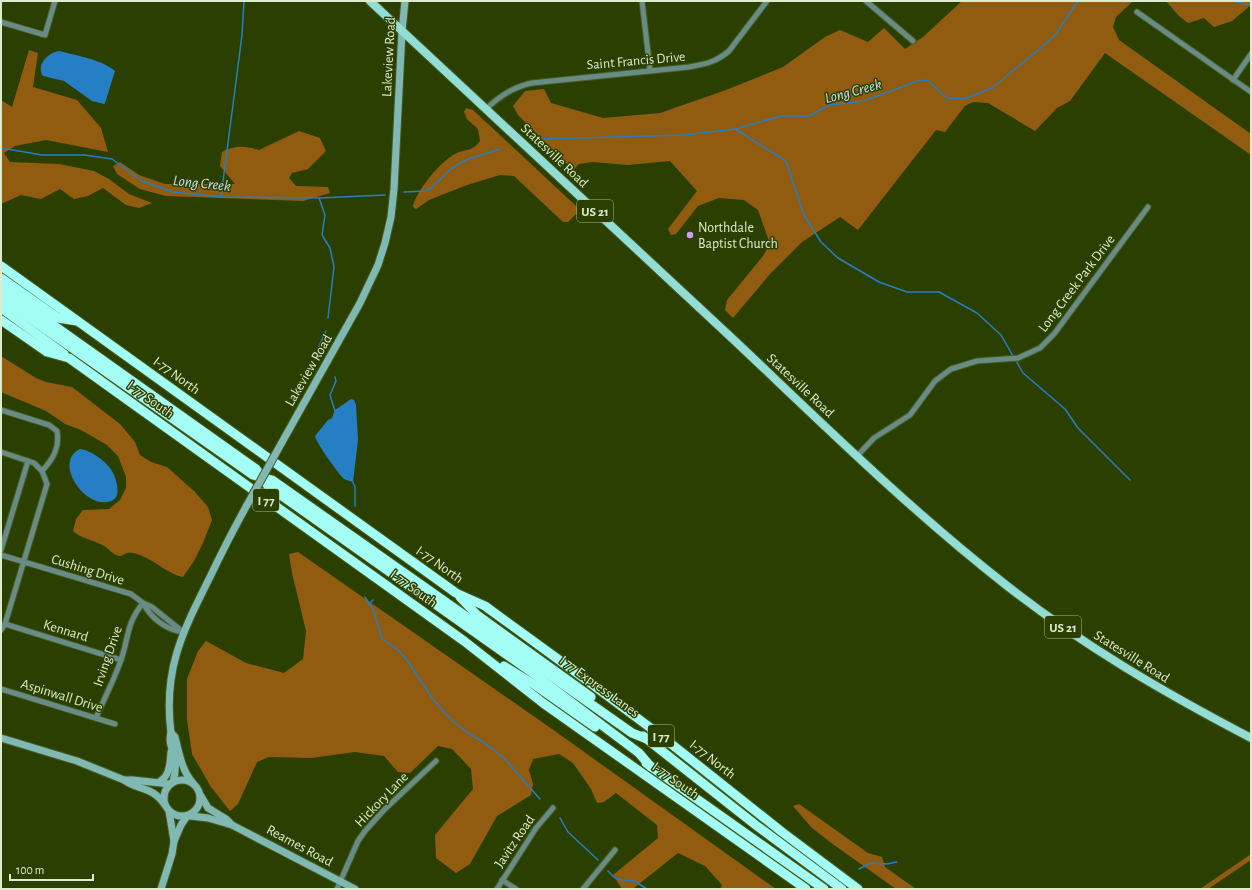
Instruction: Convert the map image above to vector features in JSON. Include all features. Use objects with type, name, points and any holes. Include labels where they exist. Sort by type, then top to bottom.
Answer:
[{"type":"highway","name":"I-77 North","points":[[1,266],[456,594],[485,606],[588,681],[858,889]]},
{"type":"highway","name":"I 77","points":[[1,278],[58,318],[79,321]]},
{"type":"highway","points":[[1,288],[242,462],[253,475],[262,477],[268,486],[283,492],[632,733],[647,739]]},
{"type":"highway","points":[[1,298],[242,462]]},
{"type":"highway","name":"I 77","points":[[1,308],[69,358]]},
{"type":"highway","name":"I-77 South","points":[[1,320],[47,352],[69,358],[464,642],[543,703],[806,889]]},
{"type":"highway","points":[[283,492],[539,678],[639,753],[651,766]]},
{"type":"highway","name":"I 77 Express Lanes","points":[[456,594],[477,614],[647,739],[757,826],[842,889]]},
{"type":"highway","name":"I 77","points":[[464,642],[535,685],[824,889]]},
{"type":"main road","name":"Statesville Road","points":[[370,1],[857,456],[946,537],[1039,610],[1134,674],[1251,738]]},
{"type":"main road","name":"Lakeview Road","points":[[171,783],[176,769],[169,739],[171,733],[169,710],[170,686],[175,656],[183,632],[262,477],[360,303],[375,271],[385,243],[394,189],[402,31],[405,1]]},
{"type":"main road","name":"Lakeview Road","points":[[171,733],[175,737],[184,768],[189,779],[194,785]]},
{"type":"main road","points":[[1,738],[76,762],[124,780],[131,785],[147,789],[155,794],[176,816],[188,816]]},
{"type":"main road","points":[[159,782],[167,776],[171,746]]},
{"type":"main road","points":[[124,780],[171,783],[183,780],[194,785],[201,796],[201,802],[198,808],[188,816],[180,826],[174,840],[172,854],[161,889]]},
{"type":"main road","points":[[171,783],[164,794],[174,840]]},
{"type":"main road","name":"Reames Road","points":[[201,796],[208,808],[226,819],[232,825]]},
{"type":"main road","name":"Reames Road","points":[[188,816],[208,818],[232,825],[355,889]]},
{"type":"street","points":[[1,22],[45,35],[55,1]]},
{"type":"street","points":[[642,1],[650,70]]},
{"type":"street","name":"Saint Francis Drive","points":[[486,109],[507,92],[522,85],[689,67],[716,61],[733,46],[767,1]]},
{"type":"street","points":[[866,1],[913,41]]},
{"type":"street","points":[[1137,12],[1251,92]]},
{"type":"street","points":[[1233,80],[1251,54]]},
{"type":"street","name":"Long Creek Park Drive","points":[[857,456],[874,438],[910,415],[935,381],[951,369],[977,361],[1018,358],[1040,348],[1054,334],[1148,207]]},
{"type":"street","points":[[1,410],[49,425],[57,431],[59,440],[57,449],[52,460],[42,471]]},
{"type":"street","points":[[1,452],[34,464],[42,471],[47,484],[5,624],[1,630]]},
{"type":"street","points":[[1,550],[28,461]]},
{"type":"street","name":"Cushing Drive","points":[[1,555],[130,594],[143,603],[148,612],[166,627],[171,630],[183,632]]},
{"type":"street","name":"Irving Drive","points":[[96,718],[121,660],[129,626],[135,612],[143,603]]},
{"type":"street","name":"Kennard","points":[[5,624],[121,660]]},
{"type":"street","name":"Aspinwall Drive","points":[[1,689],[115,724]]},
{"type":"street","name":"Hickory Lane","points":[[336,889],[365,831],[384,810],[436,761]]},
{"type":"street","name":"Javitz Road","points":[[497,889],[536,828],[553,808]]},
{"type":"street","points":[[583,889],[615,850]]},
{"type":"street","points":[[502,880],[516,889]]},
{"type":"shaded area","points":[[962,1],[1133,1],[1116,17],[1113,27],[1119,40],[1251,134],[1251,155],[1105,53],[1070,101],[1057,108],[1035,131],[988,103],[973,102],[965,106],[945,132],[936,130],[858,230],[840,217],[802,242],[770,274],[733,318],[725,310],[727,300],[763,256],[770,244],[758,210],[744,200],[719,198],[698,206],[676,234],[671,235],[668,229],[697,191],[670,161],[628,165],[593,162],[579,164],[573,170],[518,115],[513,106],[525,91],[544,89],[551,103],[603,118],[660,113],[726,90],[783,67],[825,37],[840,30],[868,42],[884,28],[905,49],[923,37]]},
{"type":"shaded area","points":[[1166,1],[1251,1],[1251,5],[1232,21],[1214,27],[1204,18],[1188,23],[1179,16]]},
{"type":"shaded area","points":[[29,50],[38,53],[33,87],[77,100],[101,128],[108,152],[46,140],[15,146],[4,153],[10,162],[59,164],[94,171],[109,179],[129,194],[152,203],[139,208],[126,205],[103,188],[88,196],[74,199],[60,189],[41,199],[21,195],[1,204],[1,100],[12,107]]},
{"type":"shaded area","points":[[466,108],[473,110],[575,205],[579,211],[568,222],[563,222],[514,176],[500,175],[467,185],[429,200],[416,209],[413,207],[418,193],[423,185],[443,163],[459,152],[471,149],[480,141],[478,129],[467,119],[464,112]]},
{"type":"shaded area","points":[[299,131],[320,138],[326,151],[308,169],[292,173],[289,178],[296,186],[328,187],[330,193],[303,201],[166,196],[140,189],[117,174],[113,166],[120,162],[139,175],[165,184],[235,184],[220,166],[222,152],[240,147],[259,150]]},
{"type":"shaded area","points":[[1,356],[36,378],[46,382],[72,387],[120,424],[135,442],[140,455],[151,462],[167,467],[194,491],[208,507],[212,520],[194,561],[183,577],[173,574],[147,558],[137,554],[127,553],[120,556],[117,555],[104,546],[80,536],[73,531],[76,519],[83,510],[109,509],[120,500],[126,488],[126,477],[118,456],[107,445],[81,430],[65,424],[46,411],[1,392]]},
{"type":"shaded area","points":[[298,552],[552,729],[776,889],[720,889],[722,885],[705,866],[678,853],[634,888],[622,889],[613,875],[658,838],[657,825],[616,793],[604,802],[597,803],[591,789],[573,763],[559,754],[533,759],[529,770],[533,784],[531,795],[497,816],[470,864],[456,873],[436,858],[435,835],[473,789],[471,769],[452,749],[438,746],[410,773],[398,772],[384,756],[355,752],[311,758],[269,757],[257,762],[238,804],[230,811],[211,787],[192,754],[187,720],[187,679],[198,651],[206,641],[246,663],[284,673],[303,659],[306,631],[289,554]]},
{"type":"shaded area","points":[[799,804],[868,853],[882,857],[885,867],[916,889],[896,889],[834,845],[812,828],[793,806]]},
{"type":"shaded area","points":[[1251,854],[1251,860],[1208,889],[1200,889]]},
{"type":"water","points":[[59,51],[96,61],[110,67],[115,71],[104,104],[92,101],[64,81],[43,76],[41,68],[44,60],[50,54]]},
{"type":"water","points":[[351,399],[354,400],[356,405],[358,440],[353,482],[344,479],[341,476],[332,465],[315,436],[328,420],[332,418],[335,410]]},
{"type":"water","points":[[80,449],[88,451],[96,456],[110,468],[116,481],[118,491],[115,499],[101,502],[92,499],[76,484],[71,474],[70,464],[72,455]]},
{"type":"waterway","points":[[221,197],[242,35],[244,1]]},
{"type":"waterway","name":"Long Creek","points":[[541,139],[684,135],[735,129],[781,116],[809,116],[829,105],[864,101],[920,80],[928,81],[947,98],[964,99],[992,88],[1037,51],[1055,35],[1078,1]]},
{"type":"waterway","points":[[1232,1],[1251,5]]},
{"type":"waterway","points":[[735,129],[786,161],[804,215],[821,242],[838,258],[879,282],[907,292],[939,292],[977,313],[1001,335],[1013,356]]},
{"type":"waterway","name":"Long Creek","points":[[1,148],[42,155],[84,155],[112,159],[142,181],[173,192],[221,197],[319,198],[385,195]]},
{"type":"waterway","name":"Long Creek","points":[[404,192],[426,191],[452,168],[468,159],[500,149]]},
{"type":"waterway","points":[[319,198],[325,215],[322,235],[330,248],[334,267],[328,318]]},
{"type":"waterway","points":[[322,355],[319,346],[326,331]]},
{"type":"waterway","points":[[1015,359],[1023,373],[1065,409],[1078,428],[1130,480]]},
{"type":"waterway","points":[[335,377],[336,381],[330,395],[335,411]]},
{"type":"waterway","points":[[352,480],[355,487],[355,506]]},
{"type":"waterway","points":[[365,597],[374,611],[382,639],[397,649],[407,660],[433,699],[444,712],[468,733],[504,758],[540,799]]},
{"type":"waterway","points":[[369,604],[373,600]]},
{"type":"waterway","points":[[560,818],[568,832],[598,860]]},
{"type":"waterway","points":[[859,869],[871,863],[887,864],[897,862]]},
{"type":"waterway","points":[[608,871],[615,878],[634,881],[647,889]]},
{"type":"place","name":"Northdale Baptist Church","points":[[690,235]]}]
